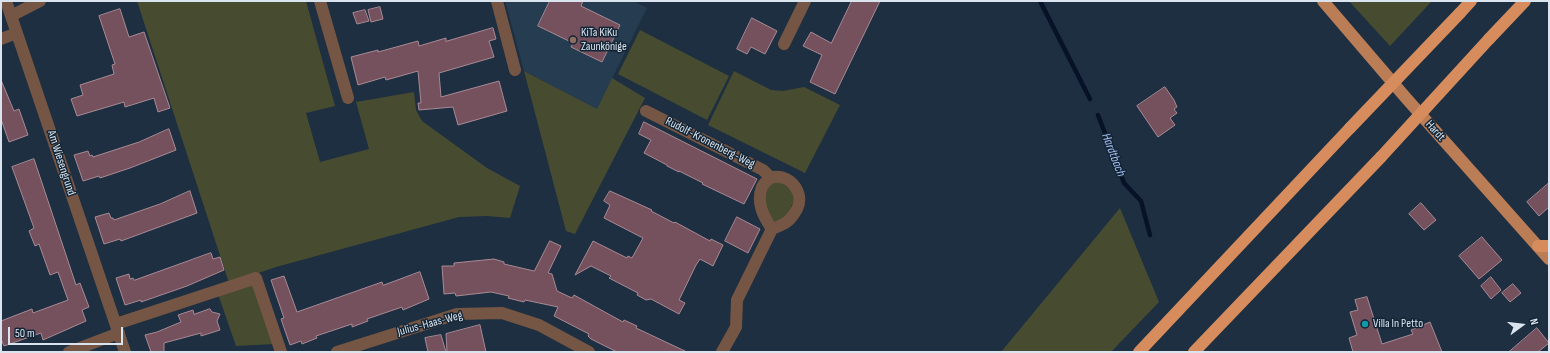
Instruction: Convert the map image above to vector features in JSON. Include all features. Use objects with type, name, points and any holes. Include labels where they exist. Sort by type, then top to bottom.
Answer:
[{"type":"highway","points":[[1139,352],[1471,1]]},
{"type":"highway","points":[[1194,352],[1381,157],[1525,1]]},
{"type":"main road","name":"Hardt","points":[[1323,1],[1406,98],[1543,246],[1549,259]]},
{"type":"street","name":"Am Wiesengrund","points":[[6,1],[125,352]]},
{"type":"street","points":[[12,16],[40,1]]},
{"type":"street","points":[[320,1],[348,98]]},
{"type":"street","points":[[497,1],[515,70]]},
{"type":"street","points":[[784,44],[805,1]]},
{"type":"street","points":[[1,39],[17,33]]},
{"type":"street","name":"Rudolf-Kronenberg-Weg","points":[[646,111],[763,170],[771,178]]},
{"type":"street","name":"Rudolf-Kronenberg-Weg","points":[[771,178],[782,178],[792,184],[799,192],[800,204],[792,219],[787,224],[772,229],[761,209],[759,195],[764,183],[771,178]]},
{"type":"street","points":[[722,352],[736,326],[737,300],[772,229]]},
{"type":"street","points":[[69,352],[117,329],[256,278],[281,352]]},
{"type":"street","name":"Julius-Haas-Weg","points":[[338,352],[457,314],[502,313],[539,325],[589,352]]},
{"type":"shaded area","name":"KiTa KiKu Zaunkönige","points":[[505,1],[633,1],[647,8],[597,109],[524,71]]},
{"type":"green space","points":[[137,1],[306,1],[335,106],[306,113],[320,162],[369,149],[356,102],[414,92],[416,110],[422,121],[487,168],[520,186],[510,218],[487,216],[459,217],[276,267],[229,283]]},
{"type":"green space","points":[[1349,1],[1432,1],[1390,46]]},
{"type":"green space","points":[[640,30],[729,76],[707,120],[618,74]]},
{"type":"green space","points":[[524,71],[597,109],[612,78],[645,98],[575,234],[566,231]]},
{"type":"green space","points":[[734,71],[771,90],[783,91],[804,87],[840,105],[805,173],[708,125]]},
{"type":"green space","points":[[774,181],[780,182],[792,190],[794,201],[785,219],[775,222],[768,213],[765,202],[767,190]]},
{"type":"green space","points":[[1120,208],[1159,302],[1111,352],[1001,352]]},
{"type":"green space","points":[[254,282],[274,344],[236,346],[218,294]]},
{"type":"building","points":[[550,1],[583,1],[581,6],[620,25],[602,62],[571,47],[573,43],[538,26]]},
{"type":"building","points":[[852,1],[880,1],[835,94],[810,82],[822,55],[803,46],[811,32],[831,43]]},
{"type":"building","points":[[380,7],[383,19],[371,22],[368,10]]},
{"type":"building","points":[[120,9],[129,37],[144,32],[170,108],[158,112],[154,98],[125,107],[124,102],[77,116],[71,99],[83,95],[80,85],[114,74],[112,65],[115,64],[99,16]]},
{"type":"building","points":[[365,10],[369,21],[357,24],[353,13]]},
{"type":"building","points":[[752,18],[777,31],[765,54],[751,47],[747,54],[737,49]]},
{"type":"building","points":[[493,28],[496,39],[489,41],[494,57],[439,73],[441,97],[499,81],[507,111],[458,125],[453,107],[419,110],[418,103],[421,103],[418,71],[386,80],[385,77],[358,85],[351,57],[378,50],[378,52],[418,41],[419,46],[446,38],[446,41]]},
{"type":"building","points":[[1,80],[14,111],[19,109],[28,135],[9,142],[1,119]]},
{"type":"building","points":[[1165,87],[1174,100],[1177,107],[1174,109],[1177,113],[1170,118],[1175,125],[1158,137],[1137,106]]},
{"type":"building","points":[[644,122],[757,179],[744,204],[702,184],[703,183],[644,153],[651,140],[639,134]]},
{"type":"building","points":[[169,129],[176,150],[100,178],[99,176],[83,181],[74,155],[88,151],[90,156],[92,155],[93,157],[139,142]]},
{"type":"building","points":[[34,159],[76,285],[80,283],[89,307],[82,310],[86,321],[43,340],[41,333],[4,346],[1,339],[1,321],[32,309],[33,313],[68,300],[58,272],[50,275],[39,244],[35,246],[29,231],[34,228],[12,167]]},
{"type":"building","points":[[1549,183],[1549,207],[1539,216],[1527,202]]},
{"type":"building","points":[[190,191],[197,213],[121,241],[120,239],[104,244],[95,217],[109,213],[111,218],[114,220],[160,204]]},
{"type":"building","points":[[610,191],[652,210],[651,211],[710,241],[711,239],[723,245],[713,266],[700,259],[696,265],[679,300],[685,303],[679,314],[651,299],[646,300],[637,295],[638,293],[609,278],[611,276],[591,266],[575,275],[593,241],[627,258],[628,256],[632,258],[643,238],[604,218],[610,205],[604,201]]},
{"type":"building","points":[[1421,203],[1436,220],[1424,230],[1409,214]]},
{"type":"building","points":[[737,217],[760,229],[748,253],[725,241]]},
{"type":"building","points":[[1482,237],[1502,260],[1479,279],[1459,256]]},
{"type":"building","points":[[550,241],[561,246],[548,273],[552,274],[557,291],[572,298],[574,295],[623,322],[624,320],[637,326],[636,328],[687,352],[617,352],[591,339],[588,336],[589,334],[554,316],[558,307],[525,300],[524,302],[508,298],[509,296],[491,292],[456,296],[455,293],[444,294],[442,266],[454,266],[454,263],[494,259],[504,262],[504,264],[534,271]]},
{"type":"building","points":[[211,253],[213,259],[220,257],[224,270],[187,286],[141,302],[141,300],[125,305],[116,278],[129,274],[130,279],[133,278],[134,280]]},
{"type":"building","points":[[420,272],[429,299],[403,310],[402,307],[367,319],[368,321],[352,327],[352,324],[316,336],[317,338],[302,344],[301,341],[290,345],[281,319],[284,318],[271,280],[284,276],[297,312],[382,282],[383,285]]},
{"type":"building","points":[[1491,277],[1501,290],[1491,299],[1481,286]]},
{"type":"building","points":[[1513,284],[1521,293],[1510,302],[1502,293]]},
{"type":"building","points":[[1367,297],[1382,344],[1413,334],[1411,330],[1430,322],[1442,352],[1353,352],[1349,338],[1357,335],[1350,312],[1358,310],[1355,300]]},
{"type":"building","points":[[210,309],[212,312],[220,314],[217,321],[220,330],[201,336],[201,333],[164,343],[164,352],[151,352],[145,335],[157,332],[181,322],[178,315],[193,310],[194,314]]},
{"type":"building","points":[[480,325],[486,352],[447,352],[446,334]]},
{"type":"building","points":[[1537,328],[1549,343],[1538,352],[1509,352]]},
{"type":"building","points":[[441,335],[446,352],[428,352],[425,338]]},
{"type":"waterway","name":"Hardtbach","points":[[1040,1],[1090,99]]},
{"type":"waterway","name":"Hardtbach","points":[[1098,115],[1124,183],[1141,201],[1150,235]]},
{"type":"place","name":"KiTa KiKu Zaunkönige","points":[[573,40]]},
{"type":"place","name":"Villa In Petto","points":[[1365,324]]}]
